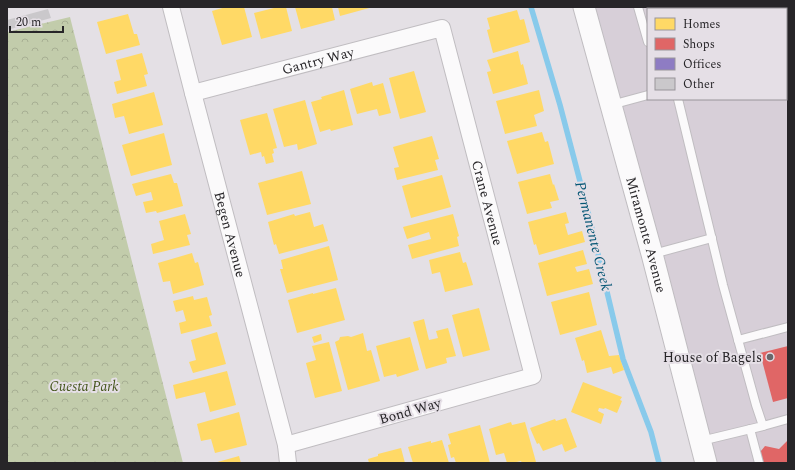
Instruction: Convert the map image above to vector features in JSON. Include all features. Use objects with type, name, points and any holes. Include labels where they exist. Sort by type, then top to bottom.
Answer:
[{"type":"street","name":"Begen Avenue","points":[[171,7],[286,445],[288,463]]},
{"type":"street","name":"Miramonte Avenue","points":[[585,7],[610,105],[652,254],[706,463]]},
{"type":"street","name":"Gantry Way","points":[[193,93],[442,28]]},
{"type":"street","name":"Crane Avenue","points":[[442,28],[533,376]]},
{"type":"street","name":"Bond Way","points":[[286,445],[533,376]]},
{"type":"lane","points":[[638,7],[647,38]]},
{"type":"lane","points":[[610,105],[647,95]]},
{"type":"lane","points":[[678,100],[721,278],[763,426]]},
{"type":"lane","points":[[652,254],[712,238]]},
{"type":"lane","points":[[738,340],[788,327]]},
{"type":"lane","points":[[700,441],[788,419]]},
{"type":"lane","points":[[750,429],[759,463]]},
{"type":"shaded area","points":[[584,7],[788,7],[788,463],[706,463]]},
{"type":"green space","name":"Cuesta Park","points":[[70,17],[183,463],[7,463],[7,32]]},
{"type":"building: Homes","points":[[226,7],[244,7],[252,37],[222,45],[212,11]]},
{"type":"building: Homes","points":[[278,7],[286,7],[292,31],[261,39],[254,13]]},
{"type":"building: Homes","points":[[295,7],[332,7],[335,20],[301,29]]},
{"type":"building: Homes","points":[[338,7],[373,7],[340,16]]},
{"type":"building: Homes","points":[[517,10],[520,20],[524,19],[530,42],[493,53],[487,30],[490,29],[487,18]]},
{"type":"building: Homes","points":[[128,14],[134,34],[137,34],[140,45],[106,54],[97,22]]},
{"type":"building: Homes","points":[[518,51],[528,84],[493,94],[487,72],[491,71],[487,60]]},
{"type":"building: Homes","points":[[142,53],[148,74],[144,75],[147,86],[117,94],[114,82],[121,80],[116,60]]},
{"type":"building: Homes","points":[[414,71],[426,112],[400,119],[389,78]]},
{"type":"building: Homes","points":[[372,82],[373,86],[383,83],[391,113],[379,116],[377,109],[357,114],[350,89]]},
{"type":"building: Homes","points":[[344,90],[353,125],[331,131],[330,129],[320,132],[311,102],[322,99],[321,97]]},
{"type":"building: Homes","points":[[539,90],[544,111],[534,115],[537,126],[505,134],[496,101]]},
{"type":"building: Homes","points":[[154,92],[163,125],[129,134],[124,116],[115,118],[112,104]]},
{"type":"building: Homes","points":[[305,100],[317,144],[298,150],[297,144],[284,147],[273,109]]},
{"type":"building: Homes","points":[[267,113],[277,148],[273,149],[274,153],[272,154],[274,162],[266,164],[264,156],[262,157],[261,152],[250,155],[240,120]]},
{"type":"building: Homes","points":[[542,132],[545,142],[548,141],[554,164],[517,174],[507,141]]},
{"type":"building: Homes","points":[[164,133],[172,165],[131,176],[122,145]]},
{"type":"building: Homes","points":[[432,136],[439,159],[435,160],[438,170],[397,180],[394,168],[399,167],[393,147]]},
{"type":"building: Homes","points":[[302,171],[311,204],[267,215],[258,183]]},
{"type":"building: Homes","points":[[171,174],[174,183],[177,183],[183,206],[157,213],[156,211],[146,213],[143,202],[153,200],[151,192],[136,196],[132,184]]},
{"type":"building: Homes","points":[[550,174],[559,200],[550,202],[552,208],[527,214],[518,182]]},
{"type":"building: Homes","points":[[442,175],[451,207],[411,218],[402,186]]},
{"type":"building: Homes","points":[[310,212],[314,227],[323,224],[328,241],[279,254],[276,244],[274,245],[268,222],[294,214],[295,216]]},
{"type":"building: Homes","points":[[566,212],[569,223],[565,224],[568,235],[582,231],[585,242],[539,255],[536,244],[534,245],[528,222]]},
{"type":"building: Homes","points":[[185,214],[191,234],[187,235],[190,245],[153,254],[151,244],[164,240],[159,221]]},
{"type":"building: Homes","points":[[453,214],[459,236],[457,237],[459,246],[412,259],[408,245],[431,239],[429,232],[407,239],[403,227]]},
{"type":"building: Homes","points":[[329,246],[338,280],[287,293],[280,269],[283,269],[281,260]]},
{"type":"building: Homes","points":[[583,250],[587,264],[575,267],[577,272],[589,269],[593,284],[547,296],[538,263]]},
{"type":"building: Homes","points":[[460,252],[463,263],[466,262],[473,285],[445,292],[440,272],[432,274],[429,260]]},
{"type":"building: Homes","points":[[192,253],[195,263],[198,262],[204,285],[173,294],[170,281],[163,282],[158,263]]},
{"type":"building: Homes","points":[[336,288],[345,320],[297,333],[288,300]]},
{"type":"building: Homes","points":[[589,292],[597,325],[560,335],[551,302]]},
{"type":"building: Homes","points":[[193,296],[194,300],[207,297],[212,315],[209,316],[212,326],[181,334],[179,323],[186,321],[183,310],[176,312],[173,301]]},
{"type":"building: Homes","points":[[479,308],[490,350],[463,357],[452,315]]},
{"type":"building: Homes","points":[[424,319],[429,340],[438,338],[436,331],[448,328],[456,356],[446,358],[447,363],[426,369],[413,322]]},
{"type":"building: Homes","points":[[601,330],[609,356],[619,355],[624,370],[613,374],[611,367],[587,373],[584,360],[582,361],[575,338]]},
{"type":"building: Homes","points":[[217,332],[226,364],[193,373],[189,362],[196,360],[191,340]]},
{"type":"building: Homes","points":[[363,333],[367,351],[371,350],[380,381],[348,390],[335,342],[339,340],[340,337],[351,337]]},
{"type":"building: Homes","points":[[321,334],[322,340],[314,343],[312,337]]},
{"type":"building: Homes","points":[[410,337],[419,370],[397,377],[396,374],[384,377],[376,346]]},
{"type":"building: Homes","points":[[329,342],[342,391],[315,398],[306,363],[316,360],[312,346]]},
{"type":"building: Homes","points":[[227,371],[236,405],[210,412],[205,392],[176,399],[173,385]]},
{"type":"building: Homes","points":[[583,382],[622,397],[617,413],[605,408],[599,408],[598,411],[604,414],[601,424],[571,412]]},
{"type":"building: Homes","points":[[239,412],[247,445],[215,453],[211,439],[201,441],[197,424]]},
{"type":"building: Homes","points":[[566,418],[577,447],[565,452],[562,444],[543,451],[539,443],[537,444],[530,428],[555,419],[556,421]]},
{"type":"building: Homes","points":[[511,422],[512,425],[525,422],[536,462],[522,463],[521,461],[507,463],[504,453],[496,455],[489,429]]},
{"type":"building: Homes","points":[[480,425],[490,463],[456,463],[454,457],[451,458],[448,445],[451,444],[448,434]]},
{"type":"building: Homes","points":[[442,440],[449,463],[413,463],[408,447],[431,441],[431,443]]},
{"type":"building: Homes","points":[[401,448],[405,463],[369,463],[368,459],[378,456],[378,454]]},
{"type":"building: Homes","points":[[239,456],[241,463],[214,463]]},
{"type":"building: Shops","points":[[788,346],[788,398],[773,402],[760,353]]},
{"type":"building: Shops","points":[[788,440],[788,463],[758,463],[756,457],[765,446],[779,449]]},
{"type":"building: Offices","points":[[788,7],[788,23],[787,8],[654,8]]},
{"type":"building: Other","points":[[48,9],[51,18],[7,30],[7,20]]},
{"type":"waterway","name":"Permanente Creek","points":[[531,7],[560,105],[587,208],[623,359],[651,432],[659,463]]},
{"type":"place","name":"House of Bagels","points":[[770,357]]}]
